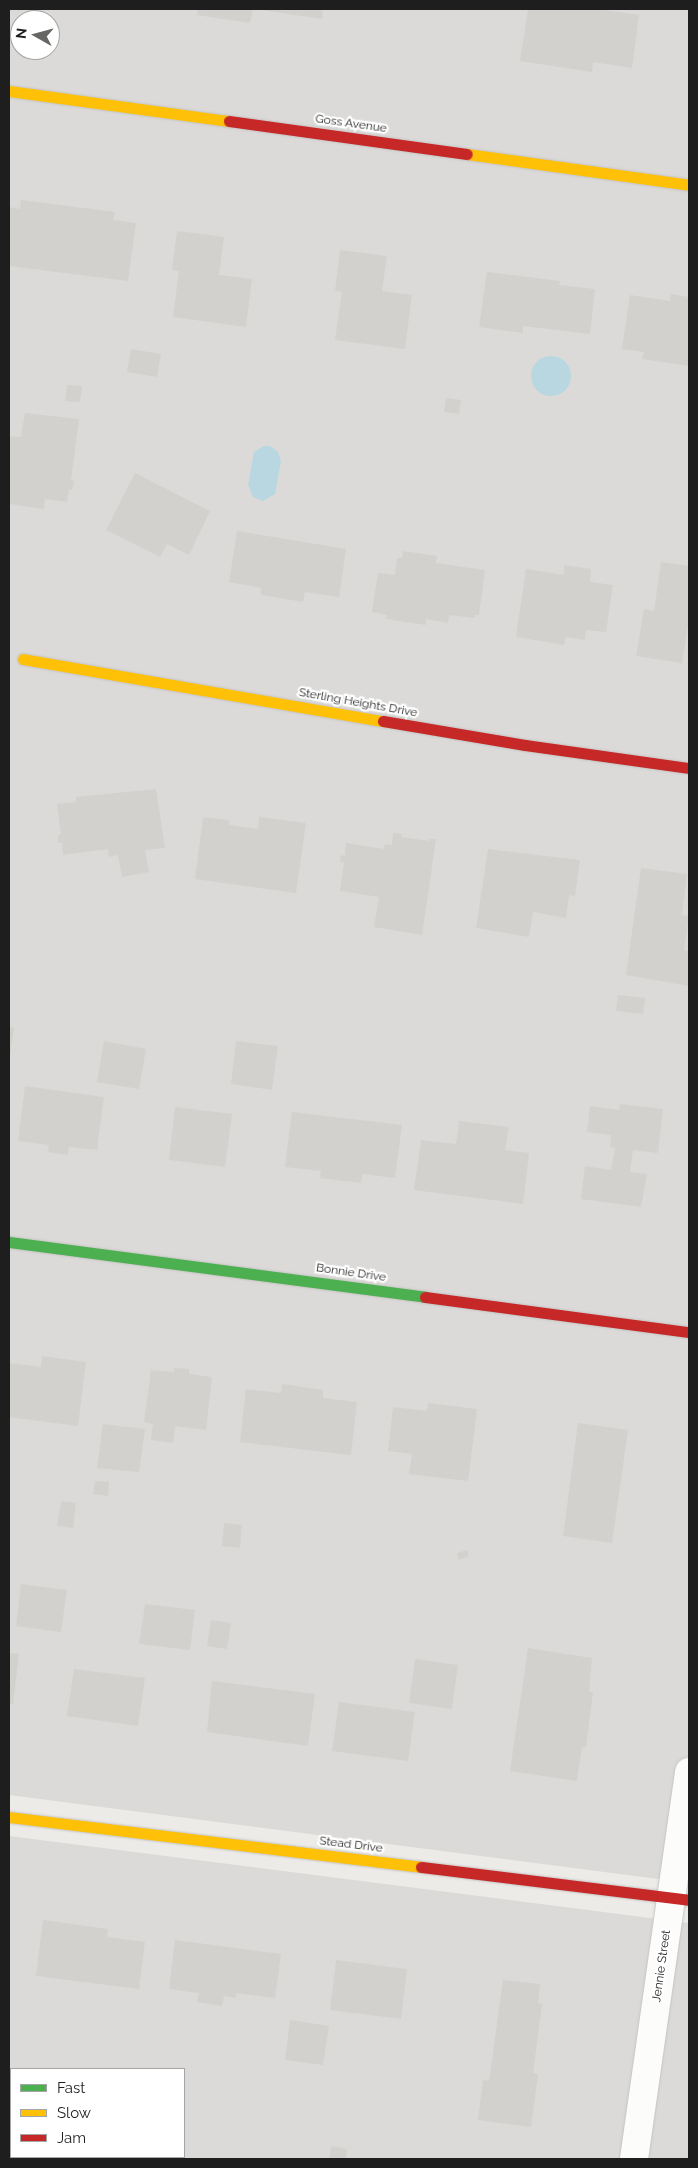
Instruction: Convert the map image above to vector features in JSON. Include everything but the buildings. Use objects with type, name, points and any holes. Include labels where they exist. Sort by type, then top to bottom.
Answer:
[{"type":"street","name":"Goss Avenue","points":[[9,91],[689,185]]},
{"type":"street","name":"Sterling Heights Drive","points":[[23,659],[524,745],[689,768]]},
{"type":"street","name":"Bonnie Drive","points":[[9,1242],[689,1332]]},
{"type":"street","name":"Jennie Street","points":[[634,2159],[681,1899],[689,1772]]},
{"type":"street","name":"Stead Drive","points":[[9,1817],[681,1899]]},
{"type":"shaded area","points":[[9,9],[689,9],[689,1883],[9,1795]]},
{"type":"shaded area","points":[[9,1836],[689,1923],[689,2159],[9,2159]]},
{"type":"water","points":[[547,356],[555,356],[562,359],[568,365],[571,376],[568,387],[562,393],[555,396],[547,396],[540,393],[534,387],[531,380],[531,372],[534,365],[540,359]]},
{"type":"water","points":[[264,446],[270,446],[278,452],[281,461],[275,494],[263,501],[253,497],[248,485],[254,452]]},
{"type":"traffic: fast","points":[[9,1242],[425,1297]]},
{"type":"traffic: slow","points":[[9,91],[229,121]]},
{"type":"traffic: slow","points":[[467,154],[689,185]]},
{"type":"traffic: slow","points":[[23,659],[383,721]]},
{"type":"traffic: slow","points":[[9,1817],[421,1867]]},
{"type":"traffic: jam","points":[[229,121],[467,154]]},
{"type":"traffic: jam","points":[[383,721],[525,745],[689,768]]},
{"type":"traffic: jam","points":[[425,1297],[689,1332]]},
{"type":"traffic: jam","points":[[421,1867],[689,1900]]}]
